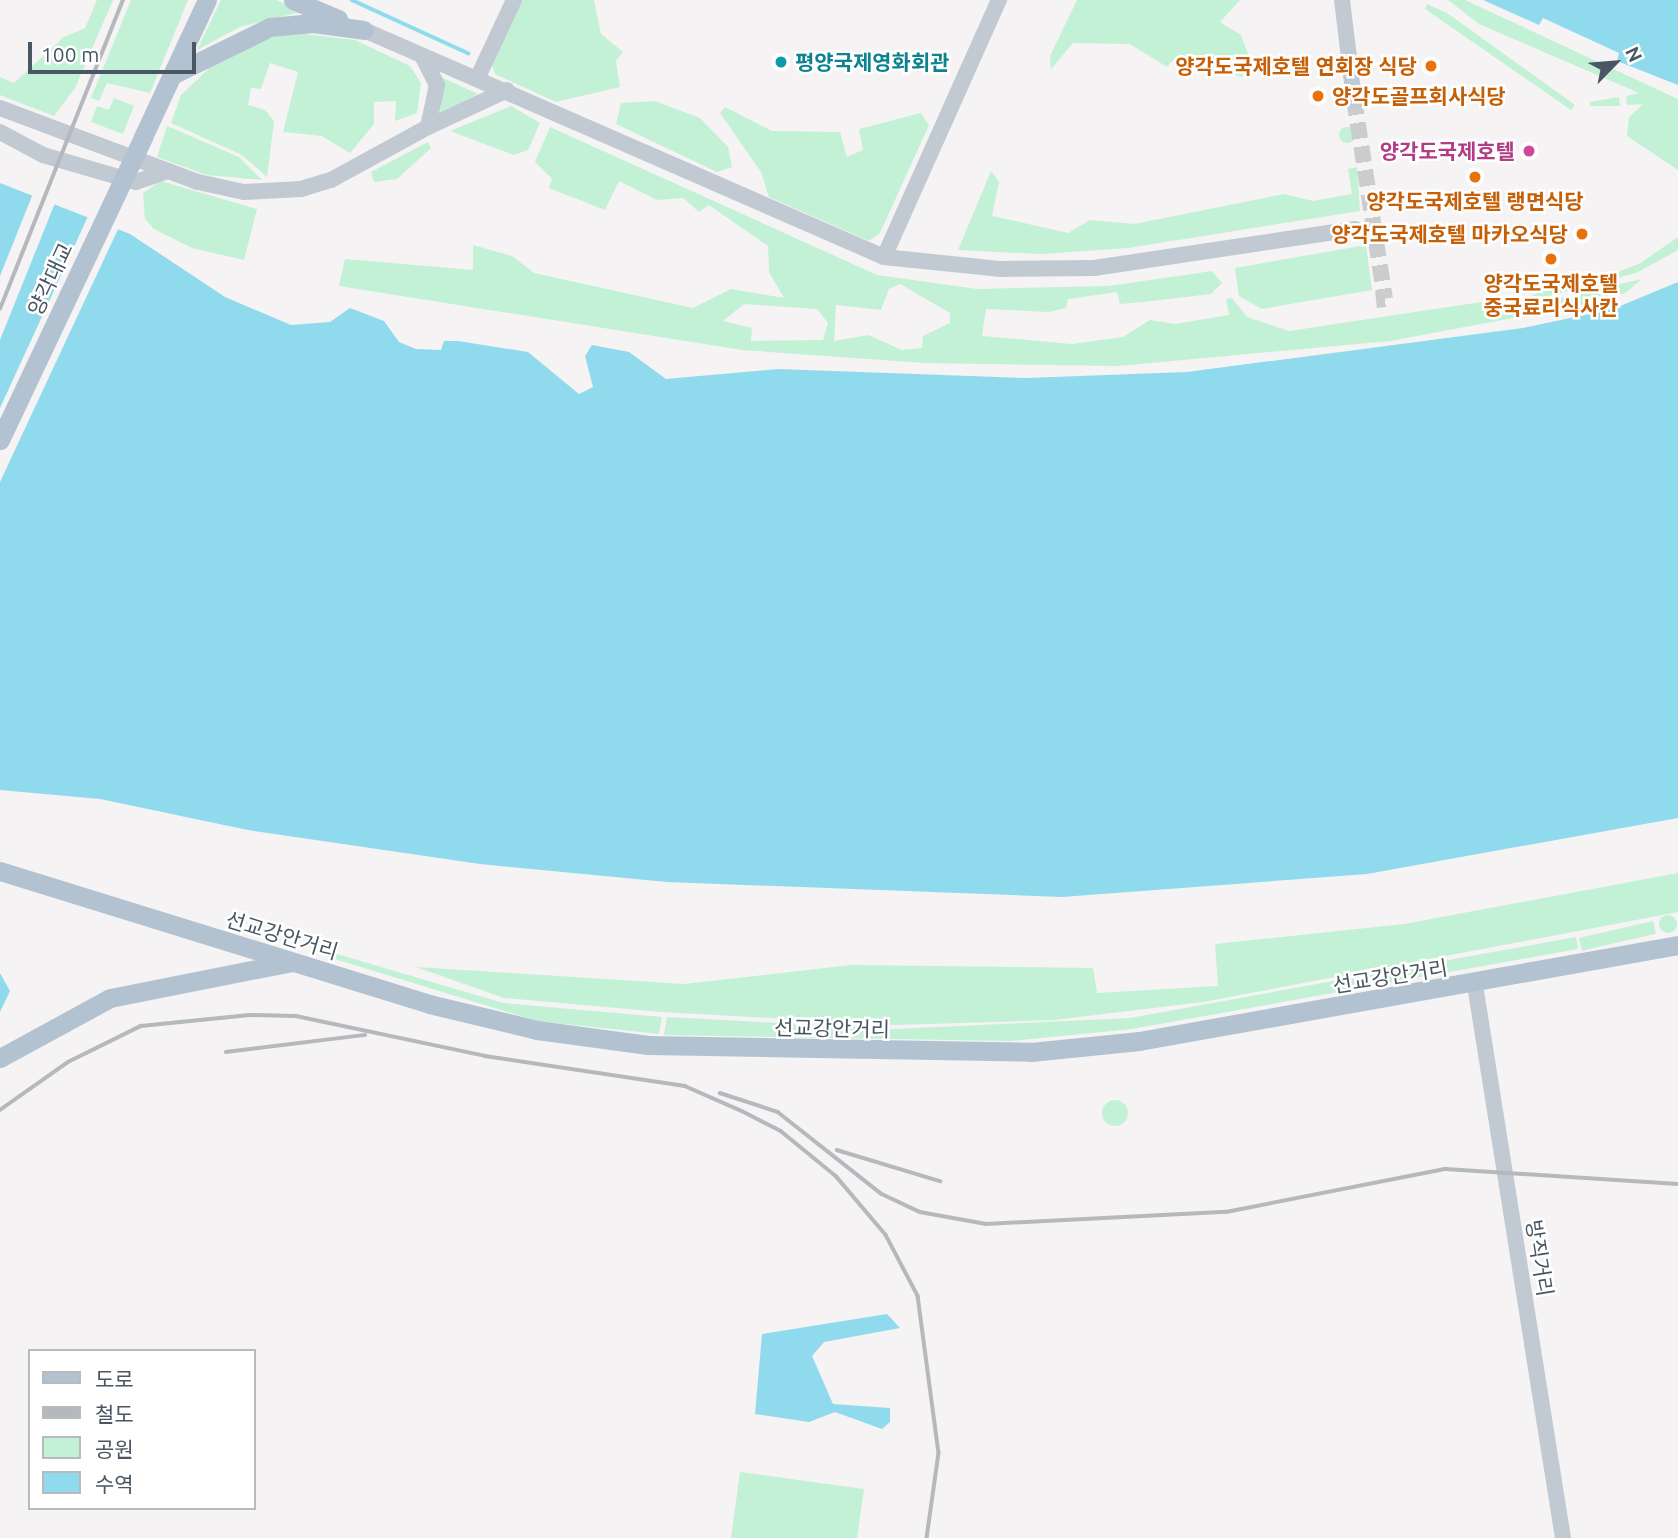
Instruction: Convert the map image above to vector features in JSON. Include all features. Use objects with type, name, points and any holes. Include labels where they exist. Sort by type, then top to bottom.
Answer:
[{"type":"main road","name":"양각대교","points":[[0,440],[207,0]]},
{"type":"main road","points":[[293,0],[365,30]]},
{"type":"main road","points":[[329,0],[365,30]]},
{"type":"main road","points":[[172,75],[270,27],[313,23],[365,30]]},
{"type":"main road","name":"선교강안거리","points":[[0,871],[429,1004],[586,1038],[862,1052],[1031,1052],[1139,1041],[1475,985],[1678,946]]},
{"type":"main road","points":[[0,1058],[110,998],[291,962]]},
{"type":"street","points":[[477,79],[514,0]]},
{"type":"street","points":[[884,257],[999,0]]},
{"type":"street","points":[[1342,0],[1354,99]]},
{"type":"street","points":[[365,30],[884,257],[1001,270],[1094,268],[1355,229]]},
{"type":"street","points":[[423,57],[437,85],[428,127]]},
{"type":"street","points":[[0,108],[168,171],[244,192],[301,189],[331,180],[428,127],[507,90]]},
{"type":"street","points":[[0,132],[43,155],[136,181],[168,171]]},
{"type":"street","name":"방직거리","points":[[1475,985],[1563,1538]]},
{"type":"green space","points":[[97,0],[113,0],[75,88],[54,116],[0,95],[0,77],[14,83],[64,37],[85,28]]},
{"type":"green space","points":[[131,0],[188,0],[150,93],[107,83],[99,101],[91,98]]},
{"type":"green space","points":[[221,0],[277,0],[300,12],[240,27],[197,50]]},
{"type":"green space","points":[[518,0],[594,0],[601,34],[623,52],[616,61],[620,87],[556,102],[495,74],[491,62]]},
{"type":"green space","points":[[1077,0],[1240,0],[1220,22],[1241,35],[1251,62],[1242,77],[1193,60],[1175,58],[1167,67],[1130,44],[1073,43],[1051,69],[1050,56]]},
{"type":"green space","points":[[1448,0],[1465,0],[1678,99],[1678,170],[1627,136],[1629,117],[1643,104],[1627,105],[1626,96],[1639,93],[1479,24]]},
{"type":"green space","points":[[1427,4],[1447,13],[1575,105],[1571,110],[1425,9]]},
{"type":"green space","points":[[304,34],[355,40],[410,66],[421,83],[417,113],[395,121],[396,101],[374,102],[374,124],[350,153],[322,136],[283,132],[298,72],[270,63],[261,89],[251,88],[248,105],[265,110],[274,121],[267,177],[242,155],[171,123],[181,95],[219,59],[276,36]]},
{"type":"green space","points":[[443,78],[478,94],[440,114]]},
{"type":"green space","points":[[1619,97],[1620,106],[1590,106],[1590,102]]},
{"type":"green space","points":[[114,98],[134,106],[123,134],[91,122],[97,106],[109,110]]},
{"type":"green space","points":[[655,101],[700,118],[728,147],[732,167],[717,172],[616,124],[621,103]]},
{"type":"green space","points":[[511,106],[540,123],[528,150],[514,155],[450,131]]},
{"type":"green space","points":[[725,107],[772,131],[840,132],[847,157],[863,150],[859,129],[921,113],[929,125],[880,233],[869,241],[769,197],[761,172],[720,113]]},
{"type":"green space","points":[[167,126],[239,157],[262,180],[207,175],[157,157]]},
{"type":"green space","points":[[550,127],[877,275],[977,289],[1109,286],[1212,271],[1222,283],[1211,294],[1143,302],[1120,304],[1117,292],[1068,299],[1066,308],[1049,312],[986,309],[982,336],[1072,344],[1123,337],[1150,320],[1175,324],[1229,315],[1226,299],[1232,298],[1247,317],[1289,331],[1508,298],[1509,309],[1517,308],[1642,279],[1625,293],[1587,304],[1390,341],[1118,366],[925,363],[742,350],[339,286],[345,259],[473,270],[473,245],[512,256],[534,273],[693,308],[731,289],[784,298],[769,272],[768,246],[709,205],[699,212],[683,198],[657,200],[619,181],[605,210],[549,188],[552,179],[535,162]],"holes":[[[900,284],[950,313],[950,323],[923,336],[922,348],[902,350],[868,335],[834,341],[836,305],[881,310],[889,289]],[[744,304],[817,309],[828,323],[823,340],[751,341],[752,328],[723,321]]]},
{"type":"green space","points":[[1344,127],[1350,127],[1355,135],[1353,141],[1344,143],[1339,138],[1339,132]]},
{"type":"green space","points":[[428,142],[431,148],[397,179],[374,182],[371,172]]},
{"type":"green space","points":[[1357,167],[1360,211],[1128,248],[1041,254],[958,250],[991,171],[999,182],[992,216],[1068,233],[1090,220],[1134,224],[1284,194],[1313,201],[1352,194],[1348,169]]},
{"type":"green space","points":[[161,181],[257,209],[244,260],[192,248],[154,229],[145,219],[143,193]]},
{"type":"green space","points":[[1678,237],[1678,250],[1636,273],[1518,304],[1562,279],[1609,275],[1639,264]]},
{"type":"green space","points":[[1366,245],[1372,290],[1262,309],[1239,296],[1235,268]]},
{"type":"green space","points":[[1678,873],[1678,912],[1203,1002],[1054,1020],[895,1025],[662,1012],[504,998],[416,967],[684,984],[851,965],[1093,968],[1097,993],[1218,986],[1215,944],[1404,924]]},
{"type":"green space","points":[[1668,915],[1674,918],[1677,924],[1674,930],[1668,933],[1662,930],[1659,924],[1662,918]]},
{"type":"green space","points":[[1653,921],[1656,934],[1582,951],[1579,938]]},
{"type":"green space","points":[[1576,937],[1578,949],[1132,1029],[1010,1041],[664,1035],[667,1017],[894,1029],[1130,1018]]},
{"type":"green space","points":[[317,948],[503,1003],[662,1017],[659,1034],[537,1021],[309,951]]},
{"type":"green space","points":[[1115,1100],[1124,1104],[1128,1113],[1124,1122],[1115,1126],[1106,1122],[1102,1113],[1106,1104]]},
{"type":"green space","points":[[740,1472],[864,1489],[857,1538],[731,1538]]},
{"type":"water","points":[[1483,0],[1678,0],[1678,85],[1617,61],[1619,53],[1543,18],[1539,25]]},
{"type":"water","points":[[0,183],[130,234],[225,297],[291,325],[330,322],[350,308],[384,321],[399,342],[416,349],[441,350],[444,341],[458,341],[528,352],[579,394],[593,387],[585,356],[592,345],[629,352],[666,379],[778,369],[1026,378],[1187,372],[1523,328],[1613,309],[1678,282],[1678,818],[1367,874],[1062,897],[667,882],[480,864],[248,830],[100,799],[0,790]]},
{"type":"water","points":[[0,973],[10,991],[0,1012]]},
{"type":"water","points":[[887,1314],[900,1328],[824,1342],[812,1356],[833,1404],[890,1408],[890,1422],[882,1429],[835,1412],[809,1422],[755,1414],[762,1334]]},
{"type":"pier","points":[[34,191],[57,198],[0,340],[0,276]]},
{"type":"pier","points":[[90,212],[120,225],[0,482],[0,408]]},
{"type":"waterway","points":[[352,0],[468,53]]},
{"type":"tunnel","points":[[1354,99],[1385,299],[1376,300]]},
{"type":"railway","points":[[0,309],[123,0]]},
{"type":"railway","points":[[0,1110],[68,1062],[141,1026],[249,1015],[296,1016],[485,1056],[685,1086],[742,1111],[781,1131],[836,1176],[886,1235],[918,1296],[939,1453],[927,1538]]},
{"type":"railway","points":[[226,1052],[365,1035]]},
{"type":"railway","points":[[720,1093],[778,1112],[882,1194],[920,1212],[986,1224],[1226,1212],[1446,1169],[1678,1184]]},
{"type":"railway","points":[[837,1150],[940,1181]]},
{"type":"place","name":"평양국제영화회관","points":[[781,62]]},
{"type":"place","name":"양각도국제호텔 연회장 식당","points":[[1431,66]]},
{"type":"place","name":"양각도골프회사식당","points":[[1318,96]]},
{"type":"place","name":"양각도국제호텔","points":[[1529,151]]},
{"type":"place","name":"양각도국제호텔 랭면식당","points":[[1475,177]]},
{"type":"place","name":"양각도국제호텔 마카오식당","points":[[1582,234]]},
{"type":"place","name":"양각도국제호텔 중국료리식사칸","points":[[1551,259]]}]
